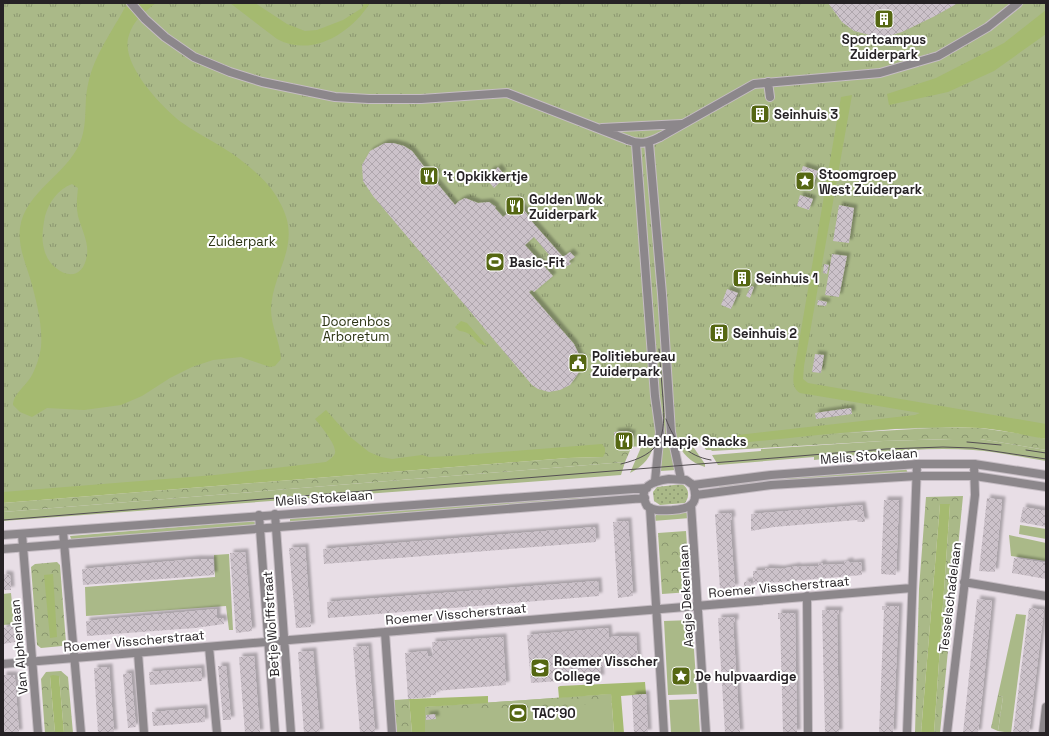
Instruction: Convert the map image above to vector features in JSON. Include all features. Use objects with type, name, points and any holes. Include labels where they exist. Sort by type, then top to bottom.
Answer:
[{"type":"street","points":[[131,3],[145,19],[165,37],[194,57],[230,72],[262,82],[335,97],[369,100],[421,99],[506,93],[599,128],[636,144],[649,143],[754,84],[880,73],[938,56],[988,27],[1018,3]]},
{"type":"street","points":[[768,82],[770,98]]},
{"type":"street","points":[[599,128],[685,123]]},
{"type":"street","points":[[649,143],[662,294],[671,432],[682,479]]},
{"type":"street","points":[[636,144],[655,396],[660,432],[655,481]]},
{"type":"street","points":[[907,733],[917,464]]},
{"type":"street","name":"Melis Stokelaan","points":[[693,485],[771,475],[917,464],[974,464],[1046,475]]},
{"type":"street","name":"Tesselschadelaan","points":[[947,733],[975,495],[974,464]]},
{"type":"street","name":"Melis Stokelaan","points":[[696,495],[771,485],[917,476],[975,476],[1046,487]]},
{"type":"street","points":[[682,479],[693,485],[696,495],[691,505],[685,509],[656,511],[646,504],[645,498],[647,488],[655,481],[682,479]]},
{"type":"street","name":"Melis Stokelaan","points":[[3,535],[259,515],[647,488]]},
{"type":"street","name":"Melis Stokelaan","points":[[3,549],[645,498]]},
{"type":"street","name":"Aagje Dekenlaan","points":[[691,505],[706,733]]},
{"type":"street","points":[[650,508],[664,733]]},
{"type":"street","name":"Betje Wolffstraat","points":[[275,514],[291,733]]},
{"type":"street","name":"Betje Wolffstraat","points":[[259,515],[275,733]]},
{"type":"street","points":[[63,531],[81,733]]},
{"type":"street","name":"Van Alphenlaan","points":[[22,534],[38,733]]},
{"type":"street","points":[[964,582],[1046,596]]},
{"type":"street","name":"Roemer Visscherstraat","points":[[3,664],[912,588]]},
{"type":"street","points":[[807,596],[808,733]]},
{"type":"street","points":[[385,632],[392,733]]},
{"type":"street","points":[[209,647],[217,733]]},
{"type":"street","points":[[138,653],[144,733]]},
{"type":"street","points":[[1043,733],[1046,707]]},
{"type":"green space","name":"Zuiderpark","points":[[3,3],[1046,3],[1046,437],[980,427],[895,429],[757,441],[667,444],[3,497]]},
{"type":"green space","points":[[689,426],[827,434],[932,428],[980,428],[1031,435],[1046,439],[1046,450],[980,439],[952,439],[883,441],[712,451],[706,450]]},
{"type":"green space","points":[[685,435],[705,464],[705,467],[695,463],[687,457],[681,449],[676,439]]},
{"type":"green space","points":[[645,438],[655,442],[651,452],[643,464],[630,473]]},
{"type":"green space","points":[[980,439],[1046,450],[1046,461],[992,452],[953,449],[913,450],[814,460],[814,457],[718,465],[712,455],[761,451],[761,449],[883,441]]},
{"type":"green space","points":[[669,442],[676,470],[660,471],[662,443]]},
{"type":"green space","points":[[632,446],[625,462],[3,512],[3,503],[568,458],[602,457],[605,448]]},
{"type":"green space","points":[[625,462],[621,475],[3,521],[3,512]]},
{"type":"green space","points":[[906,469],[908,473],[719,489],[719,486],[774,479]]},
{"type":"green space","points":[[682,484],[688,492],[688,498],[685,503],[660,505],[654,501],[653,492],[657,487]]},
{"type":"green space","points":[[621,494],[621,497],[290,523],[290,518]]},
{"type":"green space","points":[[963,496],[940,733],[934,733],[950,504],[940,504],[921,733],[915,733],[919,589],[926,497]]},
{"type":"green space","points":[[686,512],[690,518],[653,521],[656,515]]},
{"type":"green space","points":[[251,521],[256,522],[257,526],[72,541],[70,536]]},
{"type":"green space","points":[[1020,525],[1046,529],[1046,539],[1019,534]]},
{"type":"green space","points":[[686,531],[690,592],[662,594],[658,533]]},
{"type":"green space","points":[[1009,535],[1046,543],[1046,561],[1011,556]]},
{"type":"green space","points":[[229,554],[233,630],[229,630],[226,606],[86,616],[85,587],[215,577],[214,555]]},
{"type":"green space","points":[[57,562],[60,565],[66,643],[62,646],[41,648],[37,645],[31,567],[35,564]]},
{"type":"green space","points":[[11,593],[14,624],[3,625],[3,594]]},
{"type":"green space","points":[[1016,614],[1026,615],[1011,733],[998,731],[1003,697],[998,695]]},
{"type":"green space","points":[[692,620],[697,694],[668,695],[664,621]]},
{"type":"green space","points":[[61,671],[68,677],[73,733],[64,733],[59,676],[50,676],[55,733],[45,733],[41,679],[46,672]]},
{"type":"green space","name":"TAC'90","points":[[611,694],[614,733],[425,733],[425,707]]},
{"type":"green space","points":[[611,694],[612,703],[424,714],[425,707]]},
{"type":"green space","points":[[998,695],[1003,697],[998,731],[991,728]]},
{"type":"green space","points":[[409,699],[412,733],[397,733],[394,700]]},
{"type":"green space","points":[[698,699],[700,733],[671,733],[669,700]]},
{"type":"shaded area","points":[[129,3],[156,3],[136,21],[129,35],[128,46],[130,58],[144,83],[163,106],[181,122],[232,153],[256,173],[273,191],[286,216],[289,230],[288,243],[273,294],[271,309],[272,322],[281,359],[275,366],[270,367],[241,357],[213,360],[192,367],[170,378],[142,396],[121,405],[84,410],[47,408],[32,417],[20,412],[13,405],[15,397],[30,379],[35,369],[38,361],[41,339],[37,303],[21,248],[20,228],[23,215],[37,194],[74,154],[80,143],[84,126],[88,87],[96,59],[105,41]],"holes":[[[72,184],[78,188],[77,213],[86,240],[87,255],[84,265],[79,272],[73,274],[58,270],[52,264],[44,249],[43,232],[45,216],[49,206],[58,193],[62,189]]]},
{"type":"shaded area","points":[[230,3],[255,3],[287,24],[305,31],[317,30],[343,20],[362,8],[364,3],[370,3],[362,14],[341,33],[317,44],[304,46],[290,44],[277,39]]},
{"type":"shaded area","points":[[1046,10],[1046,34],[994,71],[948,92],[889,105],[887,94],[936,78],[1004,43]]},
{"type":"shaded area","points":[[852,95],[804,366],[803,379],[808,383],[1046,424],[1046,439],[1005,431],[980,428],[949,427],[886,429],[730,444],[729,436],[915,415],[920,413],[800,393],[797,391],[794,383],[793,377],[841,97]]},
{"type":"shaded area","points":[[461,321],[467,323],[487,346],[479,343],[469,334],[457,329],[455,327]]},
{"type":"shaded area","points":[[326,410],[349,436],[369,452],[381,457],[392,459],[422,455],[429,457],[451,456],[602,444],[605,448],[605,453],[603,457],[568,458],[3,503],[3,492],[215,475],[326,462],[334,456],[335,449],[328,435],[315,419]]},
{"type":"shaded area","points":[[940,504],[950,504],[934,733],[921,733]]},
{"type":"shaded area","points":[[53,574],[57,637],[50,638],[44,575]]},
{"type":"shaded area","points":[[50,676],[59,676],[64,733],[55,733]]},
{"type":"shaded area","points":[[645,682],[646,694],[621,696],[624,733],[614,733],[611,694],[559,698],[558,687],[560,686]]},
{"type":"shaded area","points":[[488,696],[488,703],[425,707],[425,733],[412,733],[409,699]]},
{"type":"building","name":"Sportcampus Zuiderpark","points":[[828,3],[958,3],[902,32],[889,36],[877,37],[854,31],[842,22]]},
{"type":"building","points":[[385,143],[393,143],[404,146],[412,151],[429,173],[436,171],[437,176],[432,177],[455,205],[465,198],[478,203],[489,202],[496,207],[495,208],[503,217],[512,210],[510,207],[517,202],[528,215],[527,216],[563,257],[570,252],[575,257],[569,261],[571,264],[561,269],[534,237],[525,245],[553,276],[534,292],[532,290],[529,292],[574,344],[580,357],[582,357],[578,374],[570,385],[560,390],[549,392],[538,389],[532,385],[373,196],[363,181],[362,165],[370,151]]},
{"type":"building","points":[[803,166],[818,171],[811,191],[802,188],[803,185],[797,183]]},
{"type":"building","points":[[498,167],[503,173],[497,178],[500,182],[494,188],[488,181],[486,183],[483,179],[492,169],[494,171]]},
{"type":"building","points":[[800,195],[813,199],[809,210],[797,206]]},
{"type":"building","points":[[839,205],[854,208],[849,243],[833,241]]},
{"type":"building","points":[[832,254],[847,256],[839,297],[825,295]]},
{"type":"building","points":[[824,264],[829,265],[827,274],[823,273]]},
{"type":"building","points":[[751,286],[754,287],[750,298],[746,296]]},
{"type":"building","points":[[727,289],[738,293],[731,309],[721,305]]},
{"type":"building","points":[[818,300],[827,302],[826,306],[817,305]]},
{"type":"building","points":[[815,354],[824,355],[821,373],[812,372]]},
{"type":"building","points":[[851,408],[852,414],[816,419],[815,413]]},
{"type":"building","points":[[627,431],[628,433],[632,433],[631,442],[618,443],[618,441],[615,441],[614,432]]},
{"type":"building","points":[[987,498],[1002,500],[995,572],[979,571]]},
{"type":"building","points":[[884,500],[899,500],[896,575],[881,574]]},
{"type":"building","points":[[862,505],[865,522],[858,522],[857,520],[774,527],[751,531],[751,514]]},
{"type":"building","points":[[1023,507],[1046,511],[1046,527],[1020,522]]},
{"type":"building","points":[[731,513],[732,520],[730,520],[735,588],[720,589],[715,514]]},
{"type":"building","points":[[628,521],[633,596],[618,598],[613,522]]},
{"type":"building","points":[[595,527],[596,542],[324,564],[323,549]]},
{"type":"building","points":[[305,547],[311,627],[296,628],[289,548]]},
{"type":"building","points":[[245,552],[252,631],[236,633],[230,553]]},
{"type":"building","points":[[1014,558],[1046,563],[1046,579],[1012,573]]},
{"type":"building","points":[[197,559],[213,559],[214,575],[83,585],[82,569]]},
{"type":"building","points":[[850,561],[850,563],[861,562],[862,575],[755,584],[753,578],[753,571],[765,570],[765,568],[781,569],[797,566],[818,566],[818,564],[823,563],[823,565],[844,564],[844,562]]},
{"type":"building","points":[[3,574],[10,575],[11,590],[3,590]]},
{"type":"building","points":[[598,581],[599,596],[328,618],[327,602]]},
{"type":"building","points":[[750,581],[751,587],[744,588],[744,582]]},
{"type":"building","points":[[977,599],[992,601],[985,669],[978,733],[963,733]]},
{"type":"building","points":[[882,606],[899,606],[893,733],[879,733],[884,610],[882,610]]},
{"type":"building","points":[[1029,608],[1044,610],[1029,733],[1013,733]]},
{"type":"building","points":[[217,609],[217,618],[223,618],[224,624],[195,628],[87,636],[86,621]]},
{"type":"building","points":[[822,610],[839,610],[839,615],[837,615],[839,733],[825,733]]},
{"type":"building","points":[[778,613],[795,613],[797,733],[783,733],[780,619],[778,619]]},
{"type":"building","points":[[735,617],[735,623],[733,623],[740,733],[725,733],[718,618]]},
{"type":"building","points":[[14,626],[15,642],[3,644],[3,628]]},
{"type":"building","points":[[608,628],[609,638],[614,636],[636,636],[638,664],[617,667],[600,667],[601,678],[531,683],[527,635]]},
{"type":"building","points":[[503,637],[506,685],[436,691],[436,695],[431,695],[431,697],[408,699],[405,653],[428,651],[428,656],[433,656],[432,642]]},
{"type":"building","points":[[368,646],[375,733],[360,733],[353,647]]},
{"type":"building","points":[[313,651],[320,733],[304,733],[298,652]]},
{"type":"building","points":[[254,656],[260,733],[245,733],[239,657]]},
{"type":"building","points":[[218,666],[226,666],[231,720],[223,720]]},
{"type":"building","points":[[109,667],[114,733],[98,733],[94,668]]},
{"type":"building","points":[[201,668],[202,681],[150,685],[149,672]]},
{"type":"building","points":[[131,673],[136,727],[128,728],[123,674]]},
{"type":"building","points":[[3,675],[14,675],[19,733],[3,733]]},
{"type":"building","points":[[646,694],[648,733],[634,733],[632,695]]},
{"type":"building","points":[[204,708],[205,722],[153,726],[152,712]]},
{"type":"building","points":[[435,714],[436,719],[426,720],[426,715]]},
{"type":"tram line","points":[[621,464],[645,455],[653,449],[662,434],[664,412],[659,349]]},
{"type":"tram line","points":[[666,419],[677,441],[682,446],[695,455],[711,460]]},
{"type":"tram line","points":[[967,442],[1001,445]]},
{"type":"tram line","points":[[3,520],[886,449],[943,447],[973,448],[1046,459]]},
{"type":"tram line","points":[[1026,450],[1046,453]]},
{"type":"place","name":"Sportcampus Zuiderpark","points":[[884,19]]},
{"type":"place","name":"Seinhuis 3","points":[[760,114]]},
{"type":"place","name":"'t Opkikkertje","points":[[429,176]]},
{"type":"place","name":"Stoomgroep West Zuiderpark","points":[[805,181]]},
{"type":"place","name":"Golden Wok Zuiderpark","points":[[515,206]]},
{"type":"place","name":"Basic-Fit","points":[[495,262]]},
{"type":"place","name":"Seinhuis 1","points":[[742,278]]},
{"type":"place","name":"Seinhuis 2","points":[[719,333]]},
{"type":"place","name":"Politiebureau Zuiderpark","points":[[578,363]]},
{"type":"place","name":"Het Hapje Snacks","points":[[624,441]]},
{"type":"place","name":"Roemer Visscher College","points":[[540,668]]},
{"type":"place","name":"De hulpvaardige","points":[[681,676]]},
{"type":"place","name":"TAC'90","points":[[518,713]]},
{"type":"park label","name":"Doorenbos Arboretum","points":[[356,328]]}]
